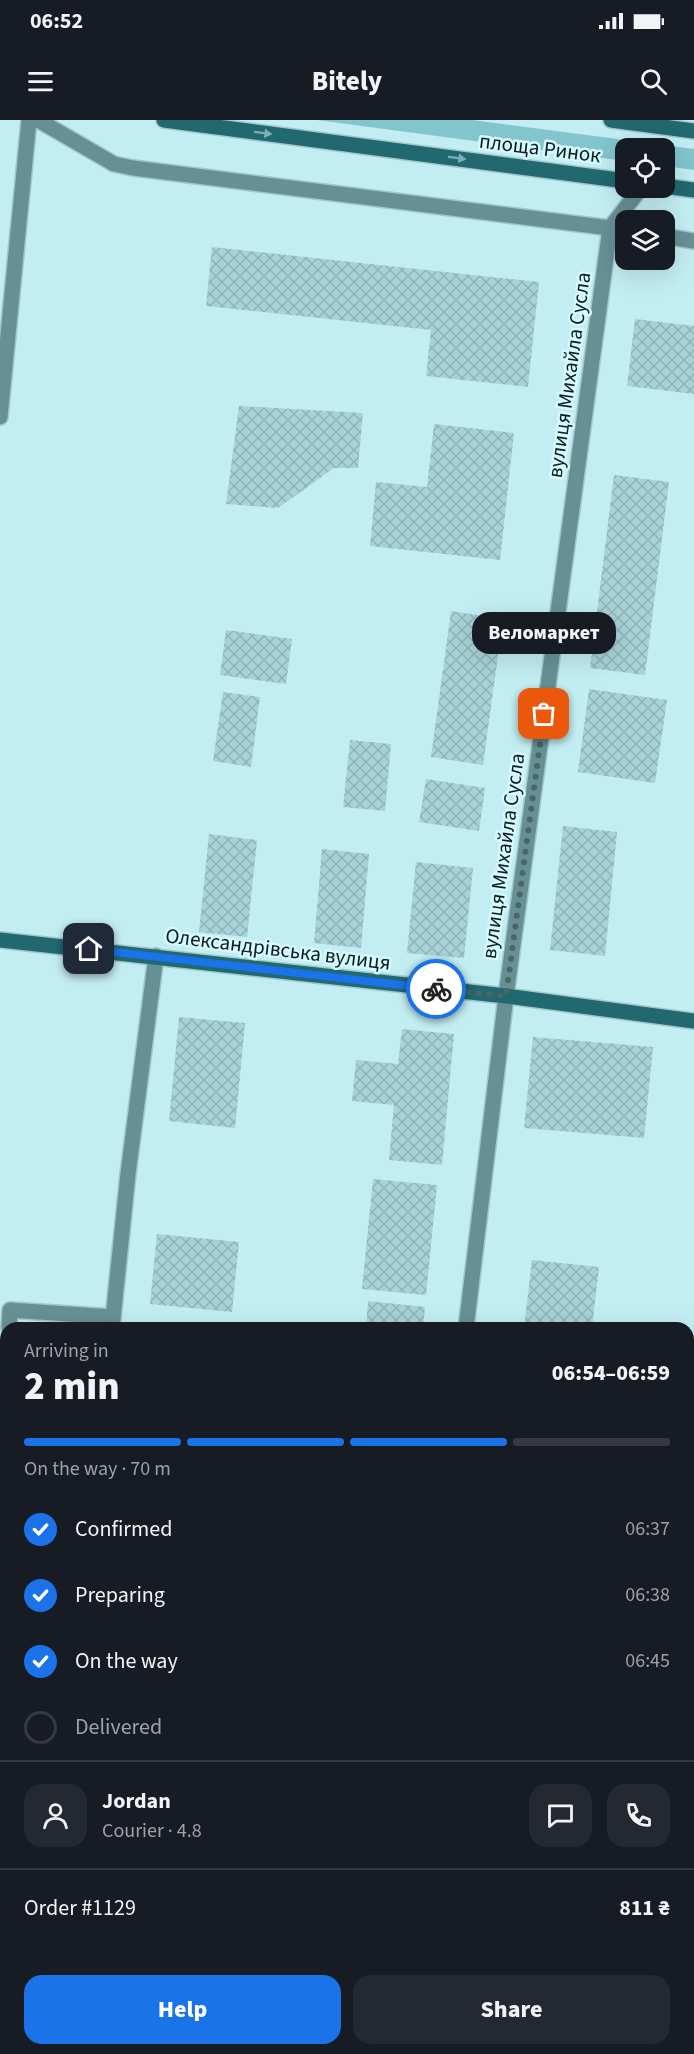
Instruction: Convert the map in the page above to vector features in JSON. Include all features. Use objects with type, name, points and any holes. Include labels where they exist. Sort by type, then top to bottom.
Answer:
[{"type":"main road","name":"площа Ринок","points":[[164,120],[615,180]]},
{"type":"main road","name":"площа Ринок","points":[[611,120],[694,131]]},
{"type":"main road","points":[[675,187],[694,190]]},
{"type":"main road","name":"Олександрівська вулиця","points":[[0,940],[506,996],[694,1021]]},
{"type":"street","points":[[0,417],[30,120]]},
{"type":"street","points":[[38,120],[114,164],[133,168],[615,229]]},
{"type":"street","points":[[675,238],[694,241]]},
{"type":"street","name":"вулиця Михайла Сусла","points":[[467,1322],[506,996],[615,250]]},
{"type":"street","points":[[9,1322],[10,1310],[112,1322],[156,956]]},
{"type":"shaded area","points":[[317,120],[472,120],[615,139],[615,160]]},
{"type":"shaded area","points":[[675,147],[694,149],[694,170],[675,167]]},
{"type":"building","points":[[212,247],[539,282],[528,387],[426,376],[431,330],[206,306]]},
{"type":"building","points":[[635,319],[694,326],[694,394],[627,386]]},
{"type":"building","points":[[239,406],[363,413],[358,468],[334,468],[278,508],[226,504]]},
{"type":"building","points":[[434,424],[514,433],[500,560],[370,546],[376,482],[427,487]]},
{"type":"building","points":[[614,475],[669,482],[645,675],[590,668]]},
{"type":"building","points":[[451,611],[503,619],[483,765],[431,757]]},
{"type":"building","points":[[226,630],[292,639],[286,684],[220,675]]},
{"type":"building","points":[[589,689],[667,700],[655,783],[578,772]]},
{"type":"building","points":[[223,692],[260,697],[251,767],[213,761]]},
{"type":"building","points":[[350,740],[391,744],[385,811],[343,807]]},
{"type":"building","points":[[426,779],[485,788],[479,831],[419,822]]},
{"type":"building","points":[[563,826],[617,832],[605,956],[550,950]]},
{"type":"building","points":[[209,834],[257,840],[247,937],[199,932]]},
{"type":"building","points":[[322,849],[369,854],[361,948],[314,943]]},
{"type":"building","points":[[416,862],[473,868],[464,958],[407,953]]},
{"type":"building","points":[[179,1017],[245,1023],[235,1128],[169,1121]]},
{"type":"building","points":[[402,1029],[454,1034],[442,1165],[389,1160],[394,1105],[352,1101],[356,1060],[398,1064]]},
{"type":"building","points":[[533,1037],[653,1047],[644,1138],[524,1128]]},
{"type":"building","points":[[373,1179],[437,1185],[426,1295],[362,1289]]},
{"type":"building","points":[[157,1234],[239,1242],[232,1312],[150,1304]]},
{"type":"building","points":[[532,1260],[599,1267],[593,1322],[525,1322]]},
{"type":"building","points":[[368,1301],[425,1307],[424,1322],[366,1322]]},
{"type":"way so far","points":[[436,989],[506,996],[544,714]]},
{"type":"place","name":"Веломаркет","points":[[544,714]]},
{"type":"route","points":[[89,949],[436,989]]}]
